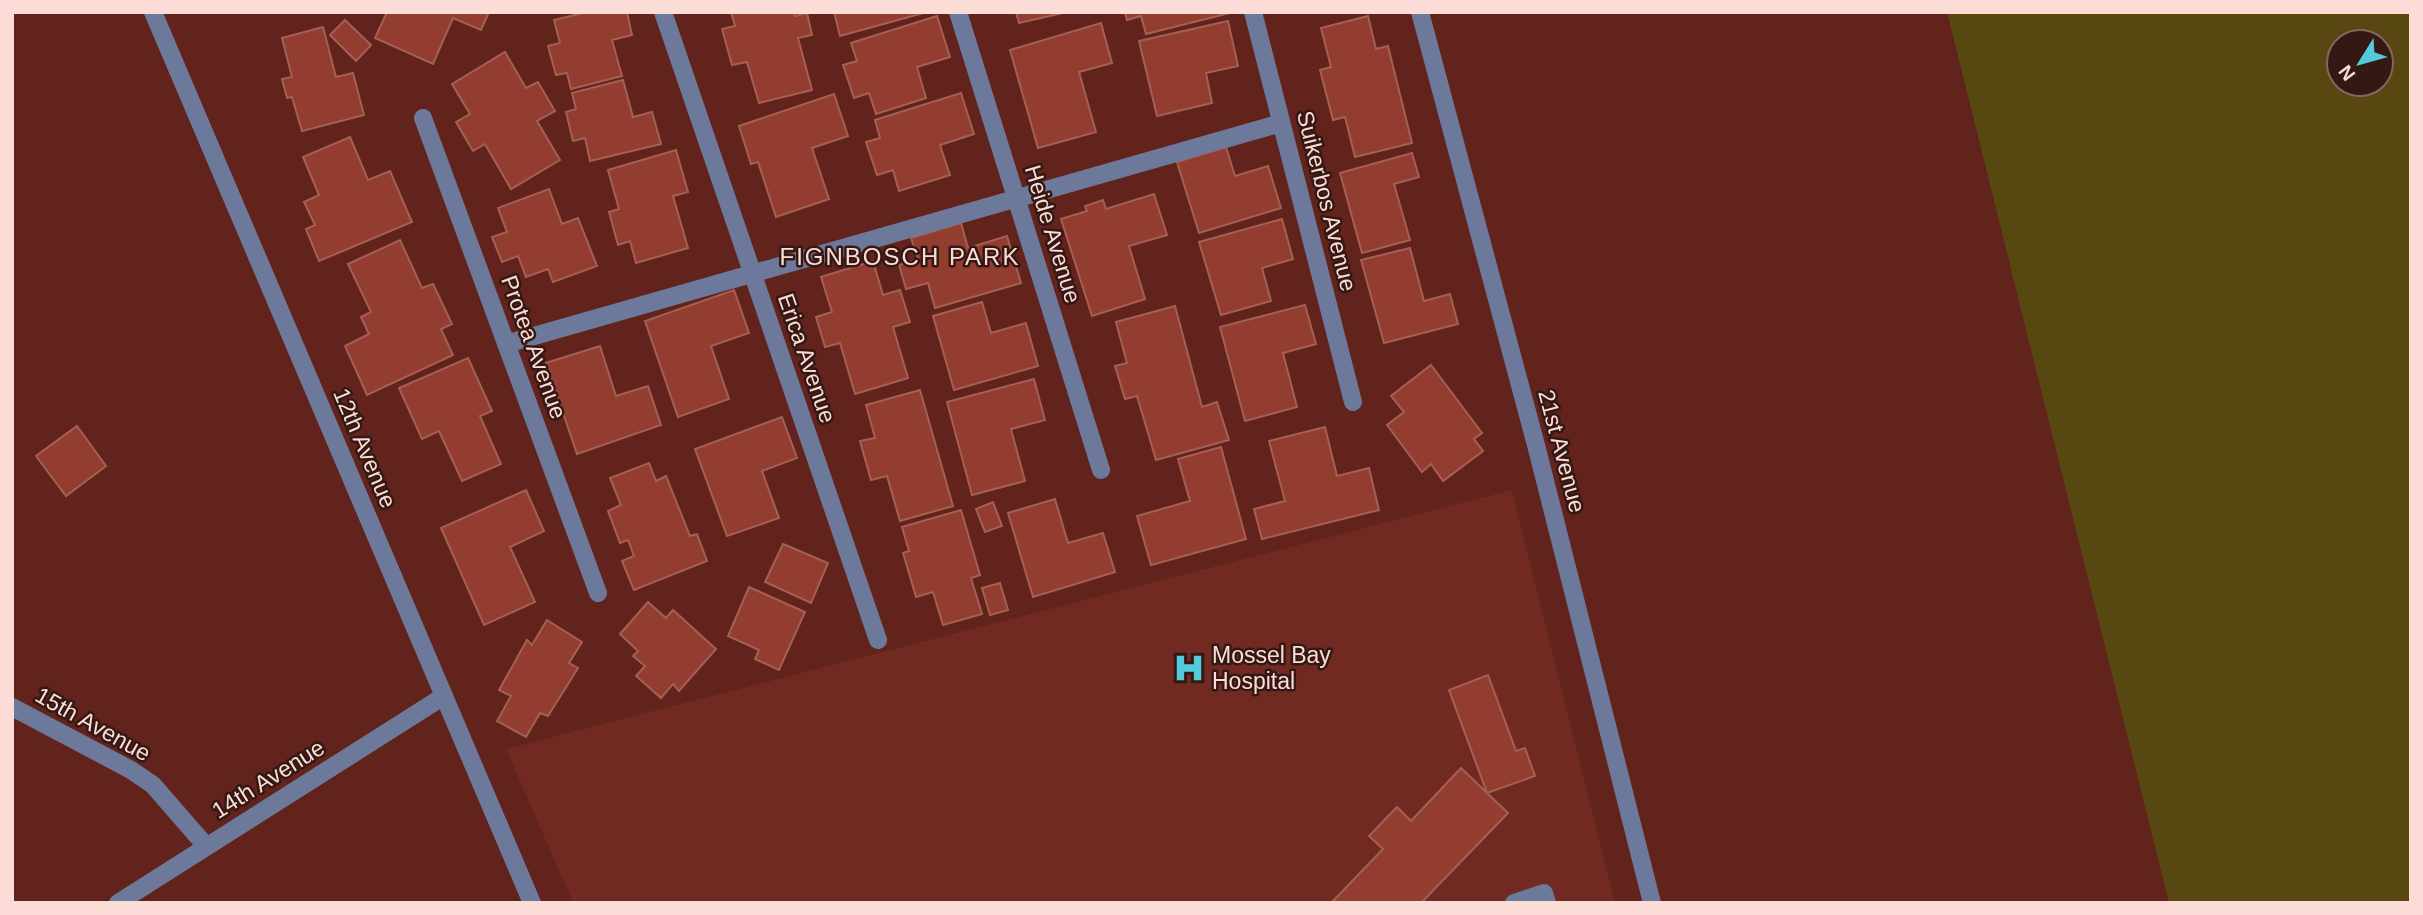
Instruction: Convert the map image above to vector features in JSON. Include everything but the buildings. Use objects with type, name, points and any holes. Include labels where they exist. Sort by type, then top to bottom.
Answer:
[{"type":"street","name":"12th Avenue","points":[[153,12],[532,903]]},
{"type":"street","name":"Erica Avenue","points":[[663,12],[878,640]]},
{"type":"street","name":"Heide Avenue","points":[[958,12],[1101,470]]},
{"type":"street","name":"Suikerbos Avenue","points":[[1253,12],[1353,402]]},
{"type":"street","name":"21st Avenue","points":[[1420,12],[1536,445],[1652,903]]},
{"type":"street","name":"Protea Avenue","points":[[423,118],[598,593]]},
{"type":"street","points":[[506,344],[1281,123]]},
{"type":"street","name":"14th Avenue","points":[[118,903],[444,696]]},
{"type":"street","name":"15th Avenue","points":[[12,707],[131,770],[153,785],[206,846]]},
{"type":"street","points":[[1514,903],[1544,893],[1547,903]]},
{"type":"shaded area","points":[[1947,12],[2411,12],[2411,903],[2169,903]]},
{"type":"shaded area","name":"Mossel Bay Hospital","points":[[1512,490],[1615,903],[573,903],[506,749]]},
{"type":"place","name":"Mossel Bay Hospital","points":[[1189,668]]},
{"type":"district","name":"FIGNBOSCH PARK","points":[[900,256]]}]
